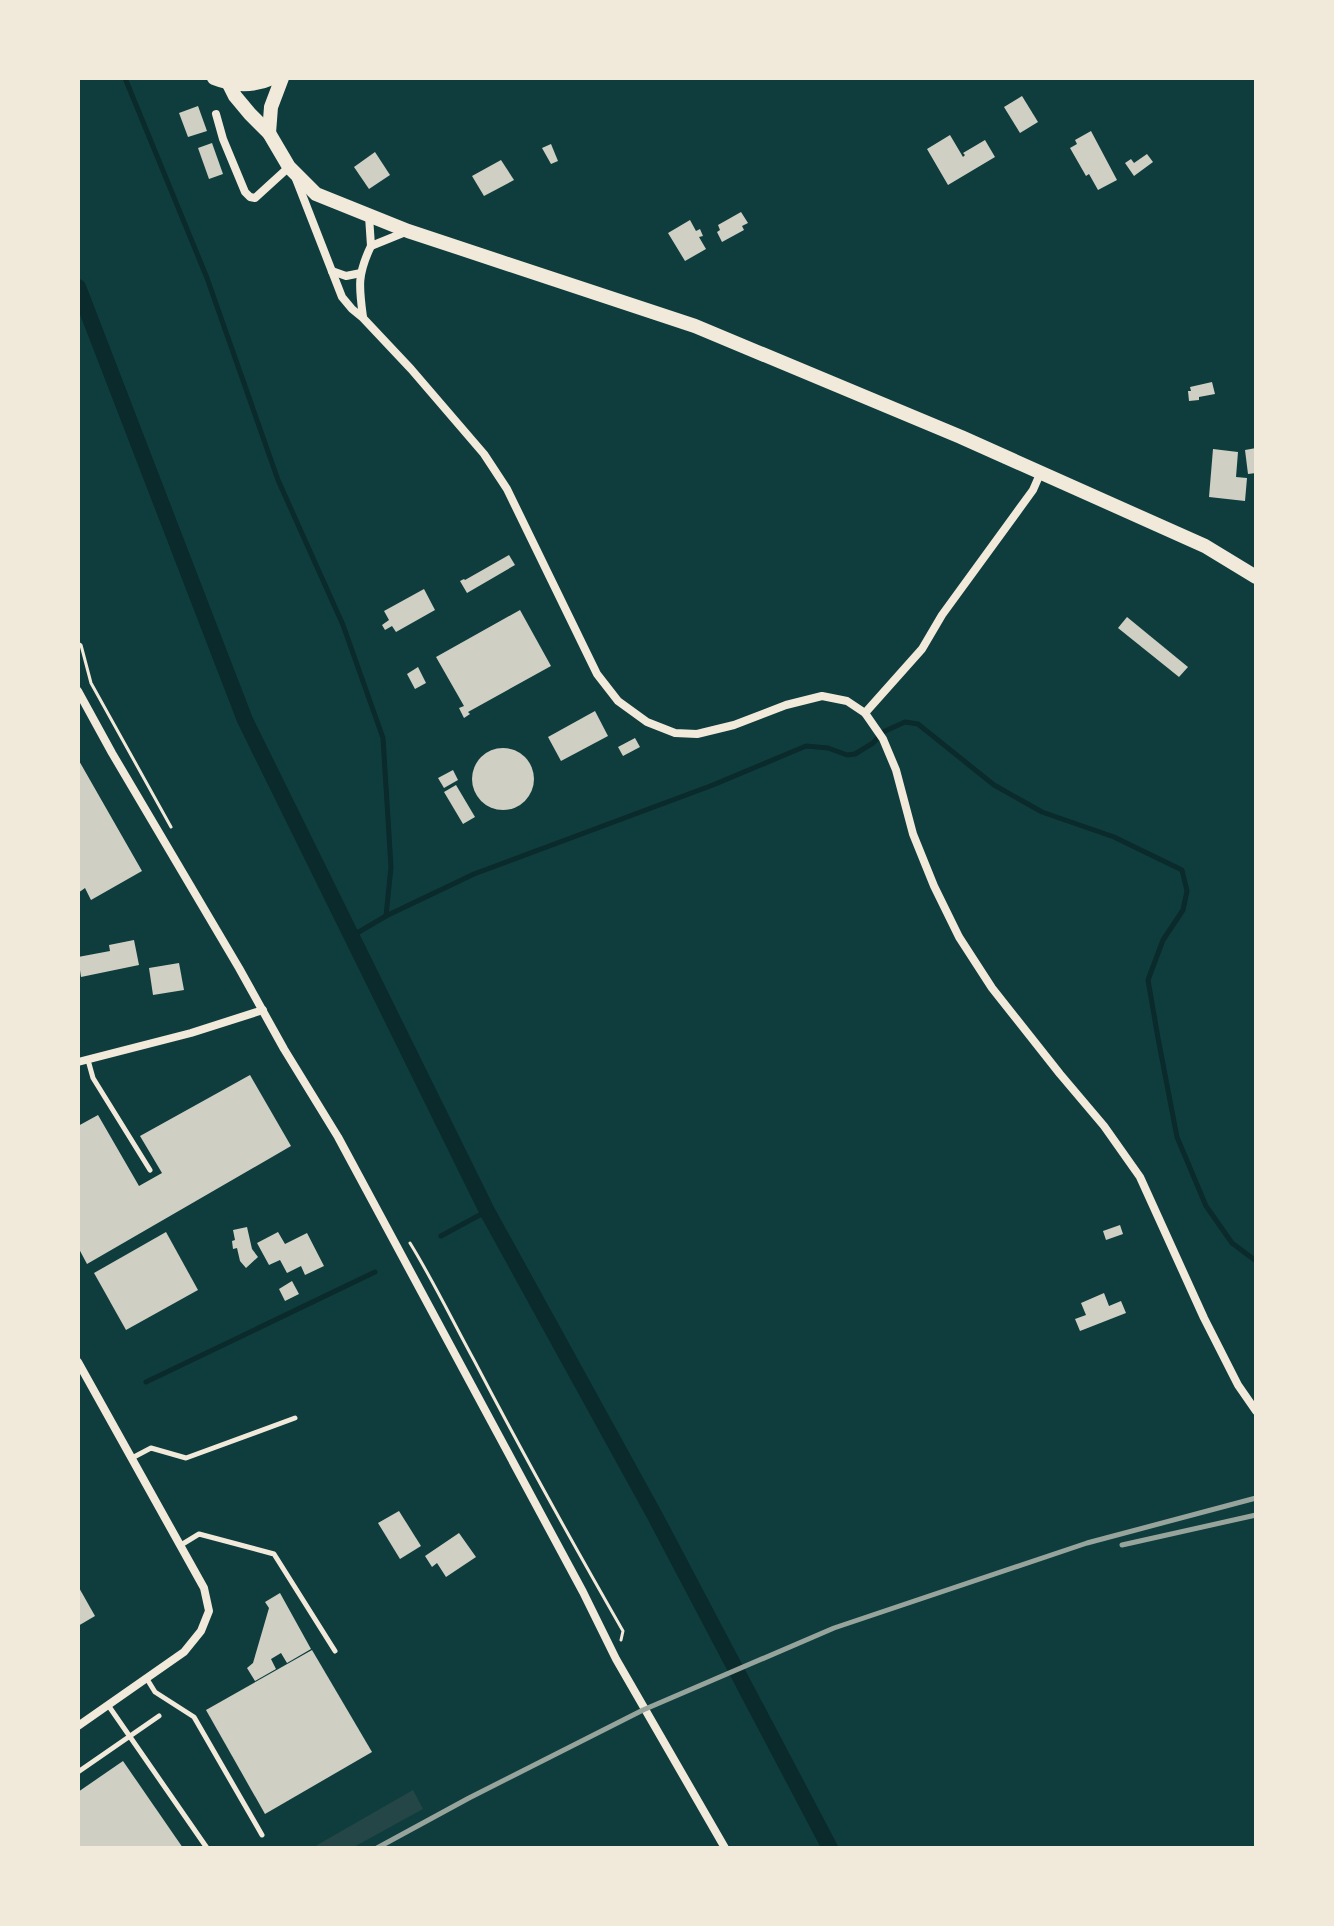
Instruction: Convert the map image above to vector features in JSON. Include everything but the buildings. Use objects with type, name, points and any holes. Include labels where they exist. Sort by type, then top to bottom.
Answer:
[{"type":"main road","points":[[214,78],[229,84],[250,86],[272,78]]},
{"type":"main road","points":[[269,133],[271,107],[282,78]]},
{"type":"main road","points":[[229,84],[235,96],[269,133],[290,169],[316,194],[408,231],[695,326],[961,437],[1205,546],[1256,577]]},
{"type":"street","points":[[216,114],[228,152],[250,197],[255,198],[290,169],[342,297],[411,369],[484,454],[507,489],[597,674],[618,701],[647,722],[675,733],[697,734],[734,725],[786,705],[822,696],[847,701],[865,713],[883,739],[896,770],[913,834],[959,937],[992,988],[1104,1126],[1140,1177],[1204,1318],[1238,1385],[1256,1411]]},
{"type":"street","points":[[363,318],[359,285],[362,265],[371,246],[369,216]]},
{"type":"street","points":[[371,246],[408,231]]},
{"type":"street","points":[[332,271],[346,276],[361,273]]},
{"type":"street","points":[[865,713],[922,649],[942,615],[1033,490],[1040,474]]},
{"type":"street","points":[[78,691],[338,1137],[616,1659],[725,1848]]},
{"type":"street","points":[[78,1062],[191,1033],[263,1010]]},
{"type":"street","points":[[78,1362],[204,1588],[209,1611],[201,1631],[184,1652],[78,1726]]},
{"type":"lane","points":[[88,1060],[93,1078],[150,1170]]},
{"type":"lane","points":[[132,1458],[151,1448],[186,1458],[295,1418]]},
{"type":"lane","points":[[180,1545],[199,1534],[274,1554],[335,1651]]},
{"type":"lane","points":[[146,1679],[155,1692],[194,1717],[262,1835]]},
{"type":"lane","points":[[108,1705],[207,1848]]},
{"type":"lane","points":[[78,1772],[159,1716]]},
{"type":"shaded area","points":[[413,1790],[423,1809],[352,1848],[312,1848]]},
{"type":"waterway","points":[[125,78],[207,278],[278,480],[343,625],[383,738],[391,867],[386,916],[352,936]]},
{"type":"waterway","points":[[78,287],[245,720],[487,1211],[655,1516],[830,1848]]},
{"type":"waterway","points":[[386,916],[474,874],[713,785],[806,746],[855,754],[873,743],[883,732],[905,722],[918,724],[994,785],[1042,812],[1114,837],[1182,870],[1187,891],[1183,910],[1163,940],[1148,980],[1158,1038],[1177,1137],[1206,1206],[1232,1243],[1256,1261]]},
{"type":"waterway","points":[[441,1236],[487,1211]]},
{"type":"waterway","points":[[146,1382],[375,1272]]},
{"type":"railway","points":[[377,1848],[643,1710],[834,1628],[1087,1543],[1256,1498]]},
{"type":"railway","points":[[1122,1545],[1256,1515]]}]
